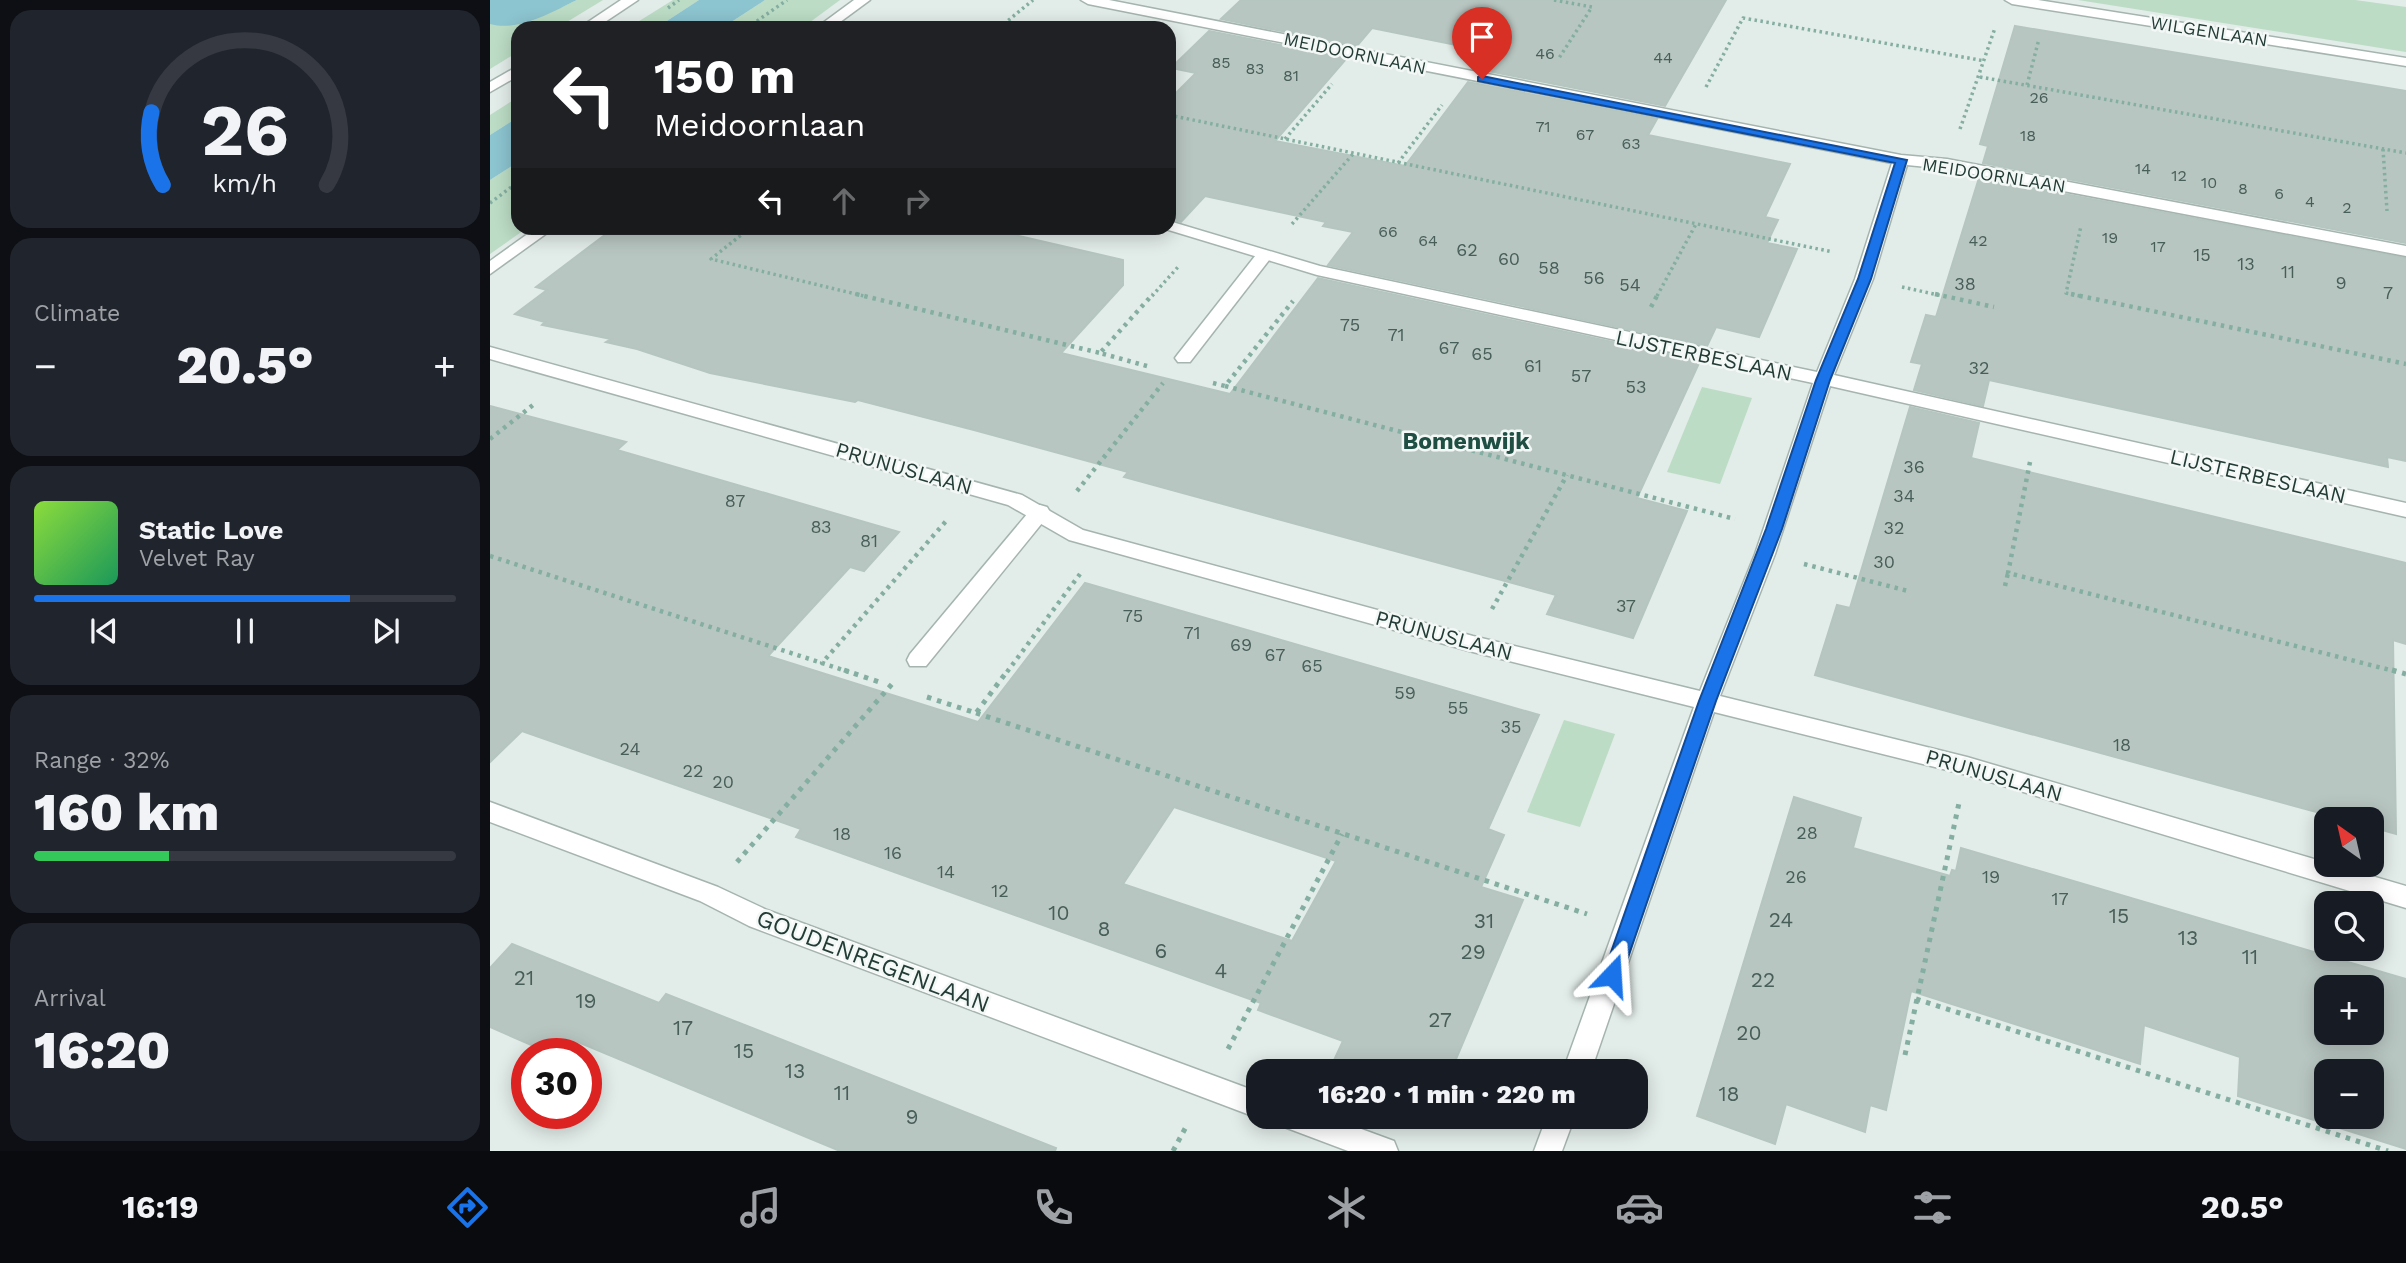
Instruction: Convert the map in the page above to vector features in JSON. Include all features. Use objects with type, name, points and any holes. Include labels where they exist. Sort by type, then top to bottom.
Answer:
[{"type":"street","points":[[597,21],[631,0]]},
{"type":"street","points":[[833,21],[863,0]]},
{"type":"street","name":"MEIDOORNLAAN","points":[[1088,0],[1901,160],[1947,164],[2405,251]]},
{"type":"street","name":"WILGENLAAN","points":[[2012,0],[2406,62]]},
{"type":"street","points":[[490,88],[511,75]]},
{"type":"street","points":[[1581,1059],[1630,928],[1707,701],[1774,529],[1823,380],[1867,270],[1901,160]]},
{"type":"street","name":"LIJSTERBESLAAN","points":[[1176,228],[1223,238],[1265,255],[1470,305],[2037,425],[2406,510]]},
{"type":"street","points":[[490,269],[537,235]]},
{"type":"street","points":[[1184,358],[1265,255]]},
{"type":"street","name":"PRUNUSLAAN","points":[[490,353],[1015,500],[1076,535],[1473,644],[1967,766],[2406,897]]},
{"type":"street","points":[[918,660],[1047,516]]},
{"type":"street","name":"GOUDENREGENLAAN","points":[[490,812],[709,894],[758,918],[1246,1101]]},
{"type":"street","points":[[1324,1129],[1384,1151]]},
{"type":"street","points":[[1548,1151],[1556,1129]]},
{"type":"path","points":[[757,21],[787,0]]},
{"type":"path","points":[[1008,21],[1033,0]]},
{"type":"path","points":[[1554,0],[1592,7],[1554,65]]},
{"type":"path","points":[[1689,118],[1743,18],[1985,61]]},
{"type":"path","points":[[1947,164],[1997,23]]},
{"type":"path","points":[[2027,85],[2041,32]]},
{"type":"path","points":[[1284,139],[1359,53]]},
{"type":"path","points":[[1398,163],[1466,76]]},
{"type":"path","points":[[1980,77],[2406,153]]},
{"type":"path","points":[[1176,116],[1696,224],[1994,307]]},
{"type":"path","points":[[2383,149],[2388,230],[2401,233],[2405,251]]},
{"type":"path","points":[[1265,255],[1353,154]]},
{"type":"path","points":[[490,204],[511,188]]},
{"type":"path","points":[[2088,190],[2066,293],[2406,364]]},
{"type":"path","points":[[1650,309],[1696,224]]},
{"type":"path","points":[[741,235],[711,258],[1100,353]]},
{"type":"path","points":[[1047,516],[1184,358]]},
{"type":"path","points":[[490,439],[570,375]]},
{"type":"path","points":[[1225,386],[1774,529]]},
{"type":"path","points":[[2005,586],[2037,425]]},
{"type":"path","points":[[1473,644],[1567,475]]},
{"type":"path","points":[[1765,554],[1908,592]]},
{"type":"path","points":[[490,556],[821,663]]},
{"type":"path","points":[[2008,573],[2406,674]]},
{"type":"path","points":[[709,894],[891,686],[918,660]]},
{"type":"path","points":[[976,713],[1630,928]]},
{"type":"path","points":[[1905,1055],[1967,766]]},
{"type":"path","points":[[1173,1151],[1342,834]]},
{"type":"path","points":[[1916,999],[2388,1151]]},
{"type":"green space","points":[[577,0],[603,0],[568,21],[532,21]]},
{"type":"green space","points":[[673,0],[699,0],[667,21],[639,21]]},
{"type":"green space","points":[[765,0],[840,0],[812,21],[733,21]]},
{"type":"green space","points":[[2078,0],[2355,0],[2406,7],[2406,52]]},
{"type":"green space","points":[[490,24],[511,24],[511,56],[490,69]]},
{"type":"green space","points":[[511,102],[511,122],[490,135],[490,115]]},
{"type":"green space","points":[[511,166],[511,235],[517,235],[490,254],[490,180]]},
{"type":"green space","points":[[1702,387],[1752,398],[1720,484],[1667,472]]},
{"type":"green space","points":[[1564,720],[1615,734],[1580,827],[1527,812]]},
{"type":"water","points":[[490,0],[577,0],[530,21],[511,21],[511,25],[501,26],[490,24]]},
{"type":"water","points":[[699,0],[765,0],[733,21],[667,21]]},
{"type":"water","points":[[511,122],[511,166],[490,180],[490,135]]},
{"type":"building","points":[[1241,0],[1726,0],[1665,106],[1478,69],[1491,52],[1372,28],[1357,46],[1221,19]]},
{"type":"building","points":[[2015,26],[2406,91],[2406,243],[1983,163],[1988,146],[1980,144]]},
{"type":"building","points":[[1209,31],[1347,58],[1275,141],[1405,166],[1468,82],[1657,119],[1648,135],[1790,164],[1765,217],[1778,220],[1767,243],[1797,249],[1759,337],[1716,327],[1707,346],[1328,265],[1353,232],[1323,226],[1326,222],[1205,196],[1181,222],[1176,221],[1176,93],[1196,73],[1176,69],[1176,63]]},
{"type":"building","points":[[1979,178],[2406,258],[2406,461],[2387,457],[2388,467],[1989,380],[1983,406],[1914,390],[1922,364],[1911,362],[1926,315],[1936,317]]},
{"type":"building","points":[[605,235],[1015,235],[1123,260],[1123,285],[1061,353],[1230,394],[1318,278],[1700,361],[1637,498],[1687,511],[1633,638],[1547,614],[1556,595],[1124,477],[1128,472],[858,400],[855,402],[710,373],[637,349],[606,342],[611,339],[542,325],[545,322],[515,314],[547,290],[536,287]]},
{"type":"building","points":[[490,406],[626,442],[617,450],[899,532],[864,571],[850,567],[768,656],[978,722],[1085,583],[1539,715],[1488,829],[1504,835],[1481,887],[1523,900],[1456,1059],[1335,1059],[1343,1041],[1258,1010],[1261,1003],[796,837],[801,829],[522,731],[490,762]],"holes":[[[1174,807],[1336,861],[1292,941],[1123,884]]]},
{"type":"building","points":[[1910,407],[1979,423],[1971,458],[2406,563],[2406,644],[2393,640],[2396,834],[2384,831],[2384,807],[2314,807],[2314,811],[1815,675],[1837,605],[1850,608]]},
{"type":"building","points":[[1794,797],[1861,818],[1853,848],[1950,876],[1952,870],[1956,871],[1961,848],[2314,952],[2314,961],[2345,961],[2406,979],[2406,1149],[2343,1129],[2384,1129],[2384,1059],[2314,1059],[2314,1120],[2238,1096],[2240,1057],[2144,1025],[2140,1064],[1911,991],[1886,1110],[1870,1105],[1865,1132],[1786,1104],[1775,1144],[1697,1116]]},
{"type":"building","points":[[512,944],[659,1003],[666,994],[1056,1148],[1055,1151],[840,1151],[602,1052],[602,1038],[515,1038],[490,1027],[490,968]]},
{"type":"district","name":"Bomenwijk","points":[[1466,441]]},
{"type":"route","points":[[1482,79],[1901,160],[1864,279],[1823,380],[1774,529],[1707,701],[1612,975]]}]
